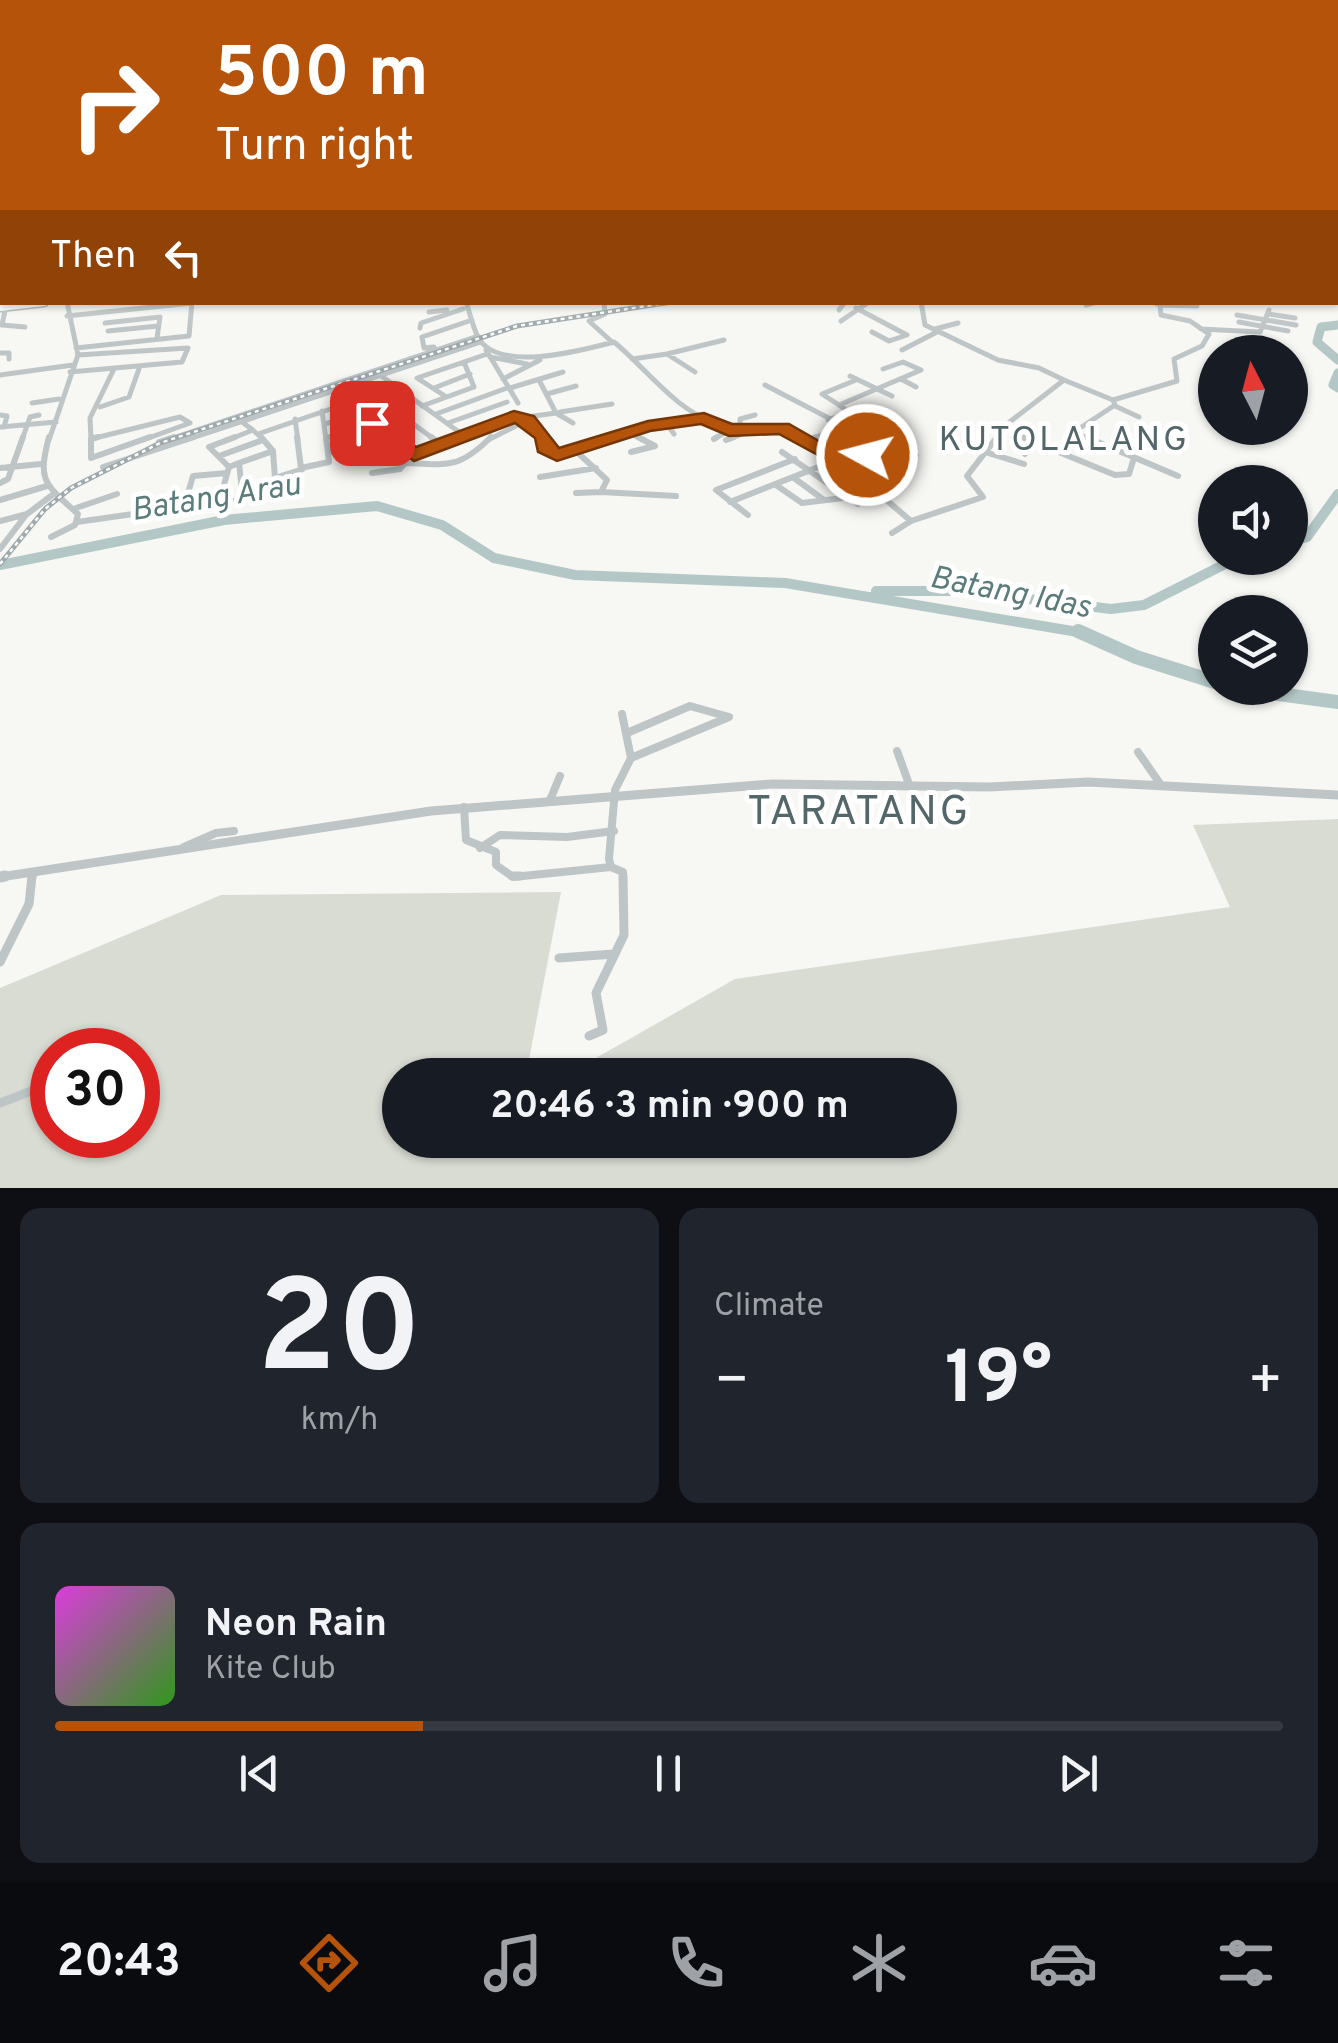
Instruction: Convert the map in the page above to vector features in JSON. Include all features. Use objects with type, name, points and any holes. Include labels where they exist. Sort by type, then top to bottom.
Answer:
[{"type":"street","points":[[68,305],[66,316],[77,352],[59,398],[56,422],[41,464],[48,486],[76,508]]},
{"type":"street","points":[[66,316],[171,305]]},
{"type":"street","points":[[0,375],[20,368],[114,368],[184,361],[192,305]]},
{"type":"street","points":[[427,305],[429,316]]},
{"type":"street","points":[[605,305],[606,313],[589,322],[704,418],[729,430],[778,428],[807,440],[862,476],[912,521]]},
{"type":"street","points":[[839,310],[843,305]]},
{"type":"street","points":[[841,321],[862,305]]},
{"type":"street","points":[[922,305],[924,322],[935,331],[998,360],[1040,368],[1139,417]]},
{"type":"street","points":[[2,306],[2,324],[25,327]]},
{"type":"street","points":[[157,338],[161,306]]},
{"type":"street","points":[[420,328],[419,323],[429,316],[465,306],[506,389],[518,403]]},
{"type":"street","points":[[1178,476],[1133,461],[1073,430],[1114,403],[1177,380],[1172,362],[1204,344],[1209,334],[1190,321],[1160,314],[1160,306],[1197,306]]},
{"type":"street","points":[[856,308],[906,335],[889,342],[872,332]]},
{"type":"street","points":[[101,312],[114,343],[114,353]]},
{"type":"street","points":[[105,323],[160,316]]},
{"type":"street","points":[[1238,318],[1295,322]]},
{"type":"street","points":[[1200,330],[1256,333],[1266,318]]},
{"type":"street","points":[[1266,318],[1288,331]]},
{"type":"street","points":[[472,320],[424,336],[424,348],[483,345],[507,354],[551,358]]},
{"type":"street","points":[[902,350],[958,323]]},
{"type":"street","points":[[108,332],[158,326]]},
{"type":"street","points":[[77,352],[114,343],[190,336]]},
{"type":"street","points":[[632,359],[724,340]]},
{"type":"street","points":[[502,380],[527,364],[611,341]]},
{"type":"street","points":[[417,378],[464,362],[483,345]]},
{"type":"street","points":[[483,345],[152,445],[103,467],[241,421],[357,382],[483,345],[527,364]]},
{"type":"street","points":[[77,352],[188,348]]},
{"type":"street","points":[[0,352],[10,353],[9,359]]},
{"type":"street","points":[[666,354],[695,372]]},
{"type":"street","points":[[464,362],[471,388]]},
{"type":"street","points":[[839,404],[921,370],[906,362],[883,368]]},
{"type":"street","points":[[99,408],[128,398],[140,366]]},
{"type":"street","points":[[90,439],[180,416],[190,423],[90,457],[90,439],[90,418],[99,408],[114,368]]},
{"type":"street","points":[[403,368],[446,397]]},
{"type":"street","points":[[435,414],[564,372]]},
{"type":"street","points":[[433,388],[470,374]]},
{"type":"street","points":[[380,375],[466,437]]},
{"type":"street","points":[[828,420],[849,412],[822,394],[853,378],[892,396]]},
{"type":"street","points":[[900,379],[916,386]]},
{"type":"street","points":[[539,380],[557,413],[573,423]]},
{"type":"street","points":[[892,533],[912,521],[982,497],[966,478],[1003,428],[1064,380]]},
{"type":"street","points":[[357,382],[444,446]]},
{"type":"street","points":[[765,385],[907,458]]},
{"type":"street","points":[[547,394],[576,386]]},
{"type":"street","points":[[324,424],[386,404],[419,404],[471,388],[506,389]]},
{"type":"street","points":[[228,470],[210,446],[374,394]]},
{"type":"street","points":[[858,396],[866,400]]},
{"type":"street","points":[[32,403],[59,398]]},
{"type":"street","points":[[447,423],[507,402]]},
{"type":"street","points":[[405,463],[455,464],[470,457],[495,433],[528,420],[612,404]]},
{"type":"street","points":[[241,421],[264,439],[272,451],[275,478],[328,465],[322,411]]},
{"type":"street","points":[[326,438],[400,414]]},
{"type":"street","points":[[0,415],[7,416],[2,427],[56,422]]},
{"type":"street","points":[[726,440],[739,436],[740,419],[756,415]]},
{"type":"street","points":[[0,483],[7,481],[25,425],[30,417],[39,416]]},
{"type":"street","points":[[372,472],[400,469],[414,455],[506,418],[528,420],[553,454],[576,452],[667,424],[704,418]]},
{"type":"street","points":[[295,419],[303,469]]},
{"type":"street","points":[[372,423],[414,455]]},
{"type":"street","points":[[667,424],[674,434]]},
{"type":"street","points":[[807,440],[841,427]]},
{"type":"street","points":[[1003,428],[1115,474],[1129,474],[1133,461]]},
{"type":"street","points":[[714,440],[729,430]]},
{"type":"street","points":[[328,452],[385,433]]},
{"type":"street","points":[[631,434],[656,446],[631,452]]},
{"type":"street","points":[[826,452],[865,437]]},
{"type":"street","points":[[219,456],[264,439]]},
{"type":"street","points":[[941,440],[1024,464]]},
{"type":"street","points":[[1024,454],[1038,440]]},
{"type":"street","points":[[730,502],[812,470],[886,448]]},
{"type":"street","points":[[238,463],[242,500],[183,510],[194,476],[228,470],[238,463],[272,451]]},
{"type":"street","points":[[576,452],[607,480],[601,492]]},
{"type":"street","points":[[782,452],[858,504]]},
{"type":"street","points":[[862,476],[916,455]]},
{"type":"street","points":[[748,516],[716,490],[794,459]]},
{"type":"street","points":[[0,468],[41,464]]},
{"type":"street","points":[[540,477],[597,468]]},
{"type":"street","points":[[218,506],[228,470]]},
{"type":"street","points":[[793,477],[825,501]]},
{"type":"street","points":[[224,482],[240,480]]},
{"type":"street","points":[[774,484],[802,503],[851,497]]},
{"type":"street","points":[[0,500],[48,486]]},
{"type":"street","points":[[576,492],[676,496]]},
{"type":"street","points":[[0,548],[27,514],[55,493]]},
{"type":"street","points":[[76,508],[118,494]]},
{"type":"street","points":[[76,508],[77,522]]},
{"type":"street","points":[[51,537],[77,522],[162,510]]},
{"type":"street","points":[[0,521],[27,514]]},
{"type":"street","points":[[610,867],[608,852],[614,831],[609,796],[631,758],[729,717],[690,706],[627,733]]},
{"type":"street","points":[[622,714],[631,758]]},
{"type":"street","points":[[897,751],[910,784]]},
{"type":"street","points":[[1138,752],[1162,785]]},
{"type":"street","points":[[550,800],[560,776]]},
{"type":"street","points":[[0,877],[464,807],[772,784],[1162,785],[1338,795]]},
{"type":"street","points":[[464,807],[466,838],[480,848],[496,852],[496,864],[518,878],[621,869],[624,935],[596,993],[603,1030],[588,1036]]},
{"type":"street","points":[[179,850],[216,832],[234,831]]},
{"type":"street","points":[[480,848],[495,836],[568,838],[614,831]]},
{"type":"street","points":[[0,962],[29,904],[33,872]]},
{"type":"street","points":[[0,940],[12,938]]},
{"type":"street","points":[[559,958],[614,954]]},
{"type":"street","points":[[0,1102],[30,1091]]},
{"type":"shaded area","points":[[1338,819],[1338,1188],[0,1188],[0,988],[221,895],[561,892],[529,1058],[382,1058],[382,1158],[957,1158],[957,1058],[596,1058],[735,979],[1230,907],[1193,825]]},
{"type":"waterway","points":[[1338,325],[1321,327],[1317,342],[1338,360]]},
{"type":"waterway","points":[[1338,373],[1333,385],[1338,388]]},
{"type":"waterway","points":[[1308,536],[1338,494]]},
{"type":"waterway","name":"Batang Arau","points":[[0,565],[224,520],[377,506],[442,525],[494,558],[575,575],[785,583],[1082,633]]},
{"type":"waterway","points":[[876,591],[963,591],[1111,609],[1144,605],[1203,575]]},
{"type":"waterway","name":"Batang Idas","points":[[1082,633],[1136,657],[1198,677]]},
{"type":"waterway","name":"Batang Idas","points":[[1308,698],[1338,702]]},
{"type":"railway","points":[[0,564],[45,509],[71,488],[160,443],[517,326],[653,305]]},
{"type":"district","name":"KUTOLALANG","points":[[1064,441]]},
{"type":"district","name":"TARATANG","points":[[859,813]]},
{"type":"route","points":[[372,423],[414,455],[514,417],[528,420],[544,437],[545,448],[557,455],[648,426],[704,418],[729,430],[782,428],[844,463],[867,455]]}]
